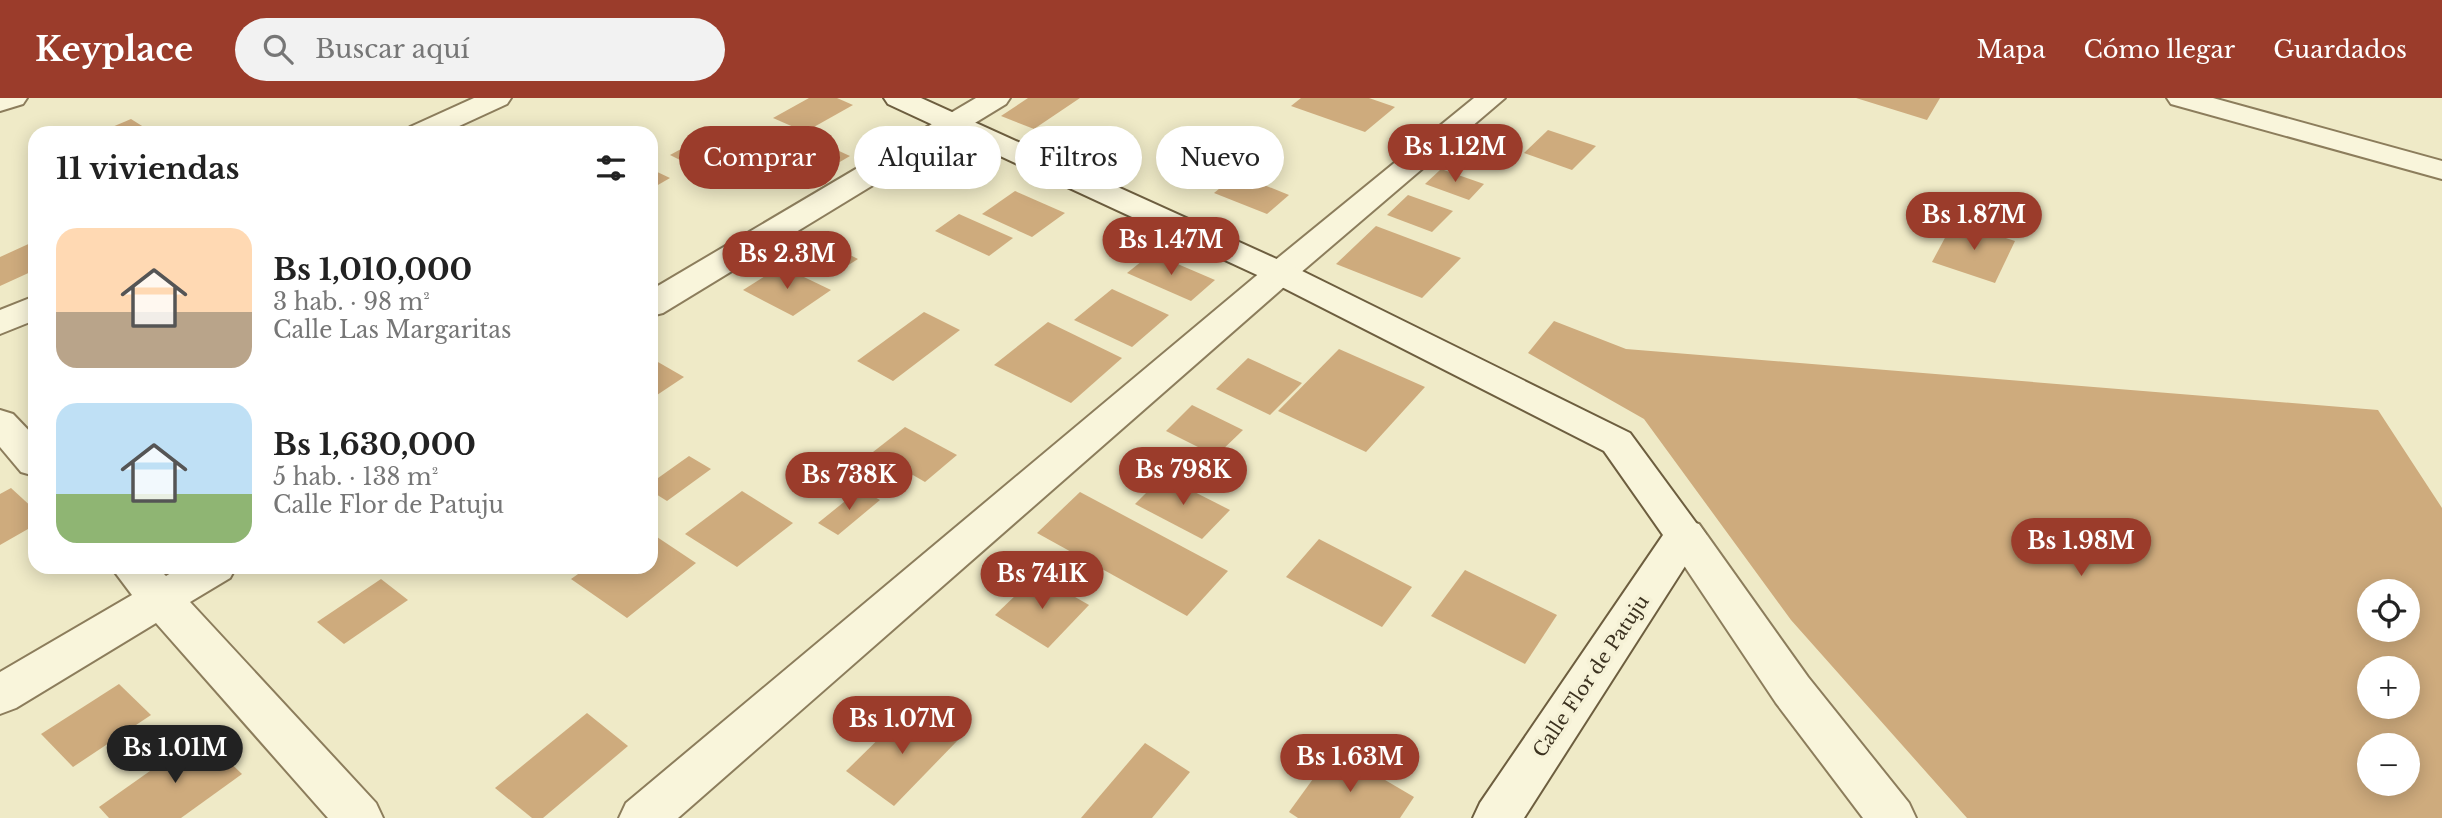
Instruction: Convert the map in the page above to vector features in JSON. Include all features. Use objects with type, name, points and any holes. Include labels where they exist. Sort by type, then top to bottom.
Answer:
[{"type":"street","points":[[0,103],[13,98]]},
{"type":"street","points":[[435,126],[497,98]]},
{"type":"street","points":[[898,98],[1280,273],[1618,442],[1793,690],[1892,818]]},
{"type":"street","points":[[658,301],[996,98]]},
{"type":"street","points":[[643,818],[1280,273],[1491,98]]},
{"type":"street","points":[[2181,98],[2442,170]]},
{"type":"street","points":[[0,323],[28,310]]},
{"type":"street","points":[[0,424],[28,454]]},
{"type":"street","name":"Calle Flor de Patuju","points":[[1497,818],[1685,535]]},
{"type":"street","points":[[139,574],[359,818]]},
{"type":"street","points":[[0,695],[203,574]]},
{"type":"building","points":[[809,98],[837,98],[853,105],[816,126],[791,126],[773,118]]},
{"type":"building","points":[[1028,98],[1080,98],[1038,126],[1026,126],[1001,116]]},
{"type":"building","points":[[1301,98],[1369,98],[1395,107],[1365,132],[1291,106]]},
{"type":"building","points":[[1856,98],[1940,98],[1927,120]]},
{"type":"building","points":[[131,119],[142,126],[114,126]]},
{"type":"building","points":[[1548,130],[1596,146],[1572,170],[1524,153]]},
{"type":"building","points":[[679,150],[679,160],[670,155]]},
{"type":"building","points":[[840,151],[850,156],[840,162]]},
{"type":"building","points":[[1441,169],[1484,184],[1469,200],[1425,184]]},
{"type":"building","points":[[658,172],[670,178],[658,185]]},
{"type":"building","points":[[1219,189],[1274,189],[1289,195],[1267,214],[1214,193]]},
{"type":"building","points":[[1015,191],[1065,213],[1032,237],[982,214]]},
{"type":"building","points":[[1408,195],[1453,211],[1432,232],[1387,215]]},
{"type":"building","points":[[959,214],[1013,238],[989,256],[935,231]]},
{"type":"building","points":[[1954,221],[2015,241],[1995,283],[1932,262]]},
{"type":"building","points":[[1376,226],[1461,258],[1422,298],[1336,264]]},
{"type":"building","points":[[824,242],[858,259],[831,276],[797,259]]},
{"type":"building","points":[[28,244],[28,273],[0,286],[0,257]]},
{"type":"building","points":[[1152,253],[1215,280],[1191,301],[1127,273]]},
{"type":"building","points":[[781,266],[831,290],[793,316],[743,290]]},
{"type":"building","points":[[1112,289],[1169,315],[1132,347],[1074,320]]},
{"type":"building","points":[[924,312],[960,330],[893,381],[857,361]]},
{"type":"building","points":[[1554,321],[1626,349],[2378,410],[2442,508],[2442,818],[1967,818],[1791,620],[1644,419],[1528,353]]},
{"type":"building","points":[[1048,322],[1122,358],[1071,403],[994,365]]},
{"type":"building","points":[[1339,349],[1425,387],[1366,452],[1278,411]]},
{"type":"building","points":[[1248,358],[1302,383],[1270,415],[1216,389]]},
{"type":"building","points":[[658,362],[684,377],[658,394]]},
{"type":"building","points":[[1192,405],[1243,430],[1216,456],[1166,431]]},
{"type":"building","points":[[905,427],[957,455],[925,482],[873,452]]},
{"type":"building","points":[[689,456],[711,469],[667,501],[658,495],[658,478]]},
{"type":"building","points":[[1163,476],[1230,510],[1202,539],[1135,504]]},
{"type":"building","points":[[11,488],[28,504],[28,529],[0,545],[0,494]]},
{"type":"building","points":[[860,489],[880,500],[838,535],[818,523]]},
{"type":"building","points":[[742,491],[793,523],[737,567],[685,534]]},
{"type":"building","points":[[1080,492],[1228,571],[1187,616],[1037,533]]},
{"type":"building","points":[[658,538],[696,563],[627,618],[571,579],[578,574],[658,574]]},
{"type":"building","points":[[1319,539],[1412,587],[1382,627],[1286,577]]},
{"type":"building","points":[[1465,570],[1557,615],[1525,664],[1431,616]]},
{"type":"building","points":[[1037,575],[1089,605],[1048,648],[995,615]]},
{"type":"building","points":[[381,579],[408,600],[344,644],[317,622]]},
{"type":"building","points":[[119,684],[151,715],[73,767],[41,734]]},
{"type":"building","points":[[911,707],[959,739],[894,806],[846,771]]},
{"type":"building","points":[[587,713],[628,746],[543,818],[532,818],[495,788]]},
{"type":"building","points":[[201,735],[242,774],[181,818],[109,818],[99,807]]},
{"type":"building","points":[[1145,743],[1190,772],[1152,818],[1081,818]]},
{"type":"building","points":[[1334,750],[1414,797],[1400,818],[1298,818],[1289,812]]}]
